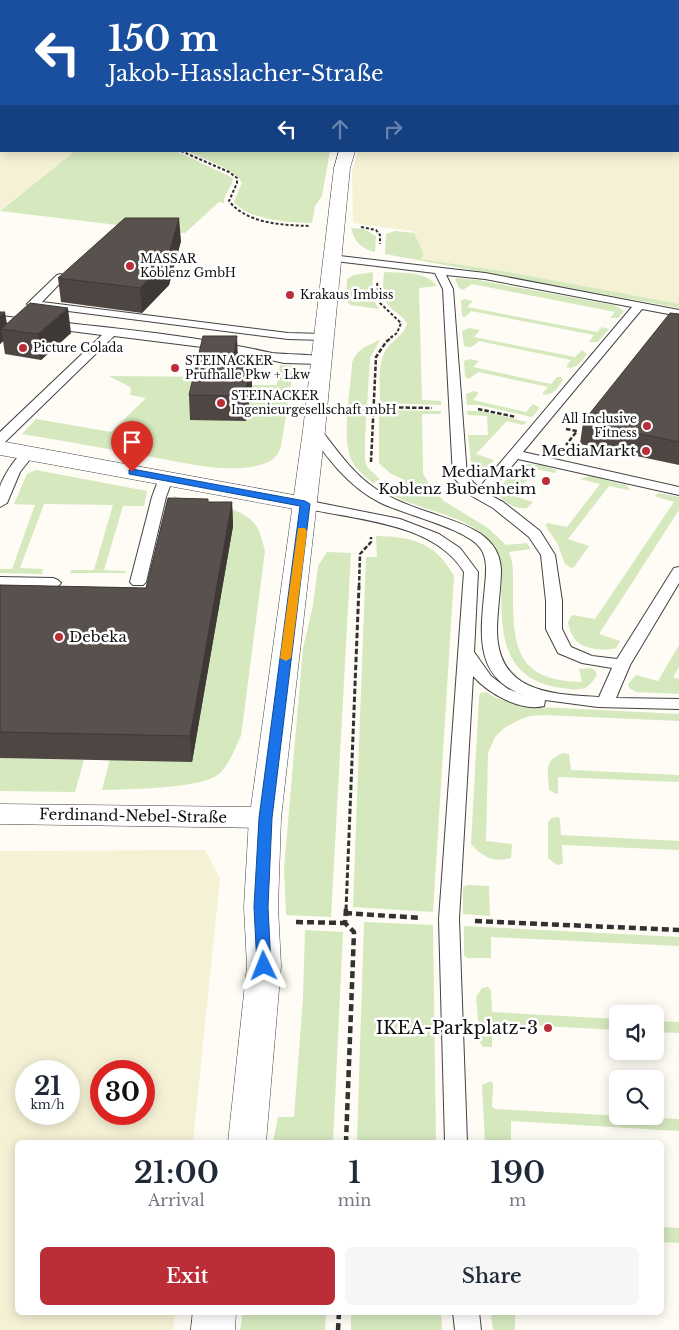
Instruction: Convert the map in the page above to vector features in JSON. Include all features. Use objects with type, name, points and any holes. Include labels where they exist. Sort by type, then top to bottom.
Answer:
[{"type":"main road","points":[[359,0],[380,0]]},
{"type":"street","points":[[246,1140],[264,966],[262,922],[265,818],[314,430],[331,258],[342,168],[346,152]]},
{"type":"street","points":[[0,448],[305,504]]},
{"type":"street","name":"Ferdinand-Nebel-Straße","points":[[0,814],[265,818]]},
{"type":"street","points":[[213,1330],[215,1315]]},
{"type":"lane","points":[[331,258],[485,276],[679,313]]},
{"type":"lane","points":[[439,271],[449,293],[460,477],[474,492],[498,505],[535,534],[548,555],[554,601],[554,629],[564,650],[588,660],[622,665]]},
{"type":"lane","points":[[62,277],[33,304],[288,336],[324,338]]},
{"type":"lane","points":[[480,495],[640,305]]},
{"type":"lane","points":[[0,319],[226,346],[284,359],[322,360]]},
{"type":"lane","points":[[0,439],[112,332]]},
{"type":"lane","points":[[314,430],[349,474],[376,494],[475,536],[491,554],[494,570],[489,647],[492,662],[511,682],[532,692],[583,700]]},
{"type":"lane","points":[[0,504],[14,471],[28,453]]},
{"type":"lane","points":[[514,454],[679,491]]},
{"type":"lane","points":[[138,582],[159,497],[166,478]]},
{"type":"lane","points":[[305,504],[377,519],[419,531],[441,540],[454,550],[467,565],[471,578],[464,649],[449,919],[456,1140]]},
{"type":"lane","points":[[377,519],[457,527]]},
{"type":"lane","points":[[606,700],[622,665],[679,571]]},
{"type":"lane","points":[[0,582],[53,583]]},
{"type":"lane","points":[[464,649],[471,664],[485,681],[503,693],[528,701],[606,700],[679,704]]},
{"type":"lane","points":[[466,1315],[468,1330]]},
{"type":"path","points":[[183,152],[229,172],[237,178],[238,183],[229,201],[232,207],[239,211],[270,222],[285,224],[366,227],[376,230],[380,236],[376,297],[380,305],[401,323],[397,333],[386,342],[376,356],[371,467],[381,476],[393,482],[376,494]]},
{"type":"path","points":[[373,407],[480,409],[577,432],[551,462]]},
{"type":"path","points":[[345,923],[360,554],[371,542],[377,519]]},
{"type":"path","points":[[346,913],[679,930]]},
{"type":"path","points":[[262,922],[345,923],[354,932],[346,1140]]},
{"type":"path","points":[[338,1330],[339,1315]]},
{"type":"shaded area","points":[[0,152],[74,152],[0,210]]},
{"type":"shaded area","points":[[358,152],[679,152],[679,305],[508,272],[421,259],[424,255],[412,231],[353,223],[352,172]]},
{"type":"shaded area","points":[[205,850],[220,878],[193,1140],[15,1140],[15,1315],[175,1315],[173,1330],[0,1330],[0,851]]},
{"type":"green space","points":[[74,152],[178,152],[233,178],[224,203],[219,202],[185,233],[0,211]]},
{"type":"green space","points":[[188,152],[330,152],[322,196],[315,206],[312,223],[270,219],[249,213],[234,202],[242,183],[233,173]]},
{"type":"green space","points":[[351,228],[364,229],[376,236],[375,252],[365,249],[359,244]]},
{"type":"green space","points":[[395,231],[414,233],[424,255],[421,259],[508,272],[679,304],[679,308],[385,254],[386,234]]},
{"type":"green space","points":[[373,272],[372,297],[379,309],[351,305],[346,301],[347,279],[354,275]]},
{"type":"green space","points":[[384,272],[420,275],[433,281],[437,286],[419,288],[422,400],[441,401],[441,405],[380,403],[380,375],[384,354],[389,345],[398,337],[407,324],[389,306],[384,298]]},
{"type":"green space","points":[[455,279],[614,305],[624,311],[618,318],[610,318],[615,312],[472,284],[463,290],[459,288]]},
{"type":"green space","points":[[464,299],[473,301],[467,307],[597,332],[602,327],[609,329],[598,342],[589,342],[594,335],[471,311],[465,317],[462,316],[461,301]]},
{"type":"green space","points":[[469,328],[480,330],[474,337],[575,357],[582,350],[587,354],[578,365],[570,368],[566,367],[571,360],[479,341],[467,347],[464,346],[462,331]]},
{"type":"green space","points":[[380,340],[370,358],[365,438],[365,461],[368,468],[380,479],[373,483],[357,469],[349,454],[347,415],[354,358],[363,348]]},
{"type":"green space","points":[[470,359],[479,361],[473,367],[551,384],[557,377],[561,377],[563,380],[554,391],[546,395],[542,394],[548,387],[478,372],[469,379],[465,377],[464,361]]},
{"type":"green space","points":[[280,365],[294,366],[281,446],[274,459],[260,465],[218,468],[22,434],[36,419],[111,432],[146,398],[130,395],[130,387],[109,376],[219,377],[245,421],[252,385],[277,385]]},
{"type":"green space","points":[[474,391],[479,393],[473,400],[526,412],[533,404],[539,407],[539,409],[532,417],[479,405],[467,405],[466,394]]},
{"type":"green space","points":[[379,410],[441,411],[441,414],[422,414],[423,473],[430,486],[444,501],[488,528],[506,545],[527,543],[531,549],[509,552],[513,571],[514,628],[522,657],[531,667],[543,675],[560,680],[582,682],[579,669],[589,668],[595,670],[597,675],[587,687],[583,689],[569,689],[539,682],[522,671],[512,657],[505,640],[502,622],[501,560],[495,548],[486,537],[466,523],[387,493],[405,480],[391,474],[379,463]]},
{"type":"green space","points":[[467,411],[481,411],[527,422],[523,425],[507,421],[476,454],[494,460],[478,475],[472,472],[468,435],[488,435],[487,416],[469,415]]},
{"type":"green space","points":[[526,464],[541,465],[557,470],[555,473],[536,469],[514,496],[533,502],[527,508],[518,508],[501,498],[498,490],[517,467]]},
{"type":"green space","points":[[36,470],[147,491],[144,506],[123,506],[104,570],[126,571],[125,573],[70,573],[71,570],[94,570],[113,505],[44,504],[20,568],[43,569],[42,574],[0,573],[0,569],[12,569],[35,505],[14,504],[27,474]]},
{"type":"green space","points":[[590,476],[626,485],[630,489],[609,486],[568,539],[589,546],[574,567],[571,568],[565,564],[557,543],[545,525],[548,523],[567,527],[600,484],[580,479]]},
{"type":"green space","points":[[659,493],[679,497],[679,510],[599,634],[620,641],[616,648],[602,650],[581,644],[571,633],[568,622],[572,615],[595,619],[674,502],[654,496]]},
{"type":"green space","points":[[173,496],[216,504],[237,511],[253,522],[258,528],[262,540],[265,551],[241,736],[227,765],[220,773],[211,778],[164,787],[102,790],[170,522]]},
{"type":"green space","points":[[376,536],[401,538],[422,544],[439,556],[454,576],[433,912],[353,907],[366,557],[377,557]]},
{"type":"green space","points":[[327,552],[351,553],[331,917],[286,915],[284,869],[303,648],[313,606],[318,566]]},
{"type":"green space","points":[[679,645],[679,667],[673,677],[679,679],[679,694],[636,692],[629,688],[628,684],[636,675],[658,681]]},
{"type":"green space","points":[[486,692],[496,698],[521,706],[679,714],[679,721],[545,715],[530,716],[504,728],[495,737],[488,753],[486,841],[512,844],[511,858],[500,860],[489,858],[471,844],[479,698],[480,693]]},
{"type":"green space","points":[[564,753],[569,754],[571,770],[679,775],[679,782],[558,777],[558,793],[556,794],[549,790],[548,767],[553,759]]},
{"type":"green space","points":[[0,758],[84,760],[75,792],[0,791]]},
{"type":"green space","points":[[558,817],[561,835],[679,841],[679,850],[562,845],[563,864],[557,865],[548,858],[548,822],[552,818]]},
{"type":"green space","points":[[467,885],[489,886],[490,916],[463,914],[463,887]]},
{"type":"green space","points":[[364,922],[433,925],[436,1140],[357,1140]]},
{"type":"green space","points":[[464,926],[679,937],[679,946],[491,937],[491,958],[467,958],[464,955]]},
{"type":"green space","points":[[305,930],[343,932],[333,1140],[273,1140],[278,1117],[294,1117],[303,998]]},
{"type":"green space","points":[[488,987],[491,990],[492,1012],[609,1019],[609,1030],[492,1023],[492,1047],[483,1047],[480,1042],[476,997],[482,988]]},
{"type":"green space","points":[[664,1021],[679,1022],[679,1033],[664,1032]]},
{"type":"green space","points":[[491,1081],[493,1084],[492,1106],[495,1109],[609,1115],[609,1125],[664,1125],[664,1118],[679,1119],[679,1131],[511,1121],[511,1140],[485,1140],[482,1085]]},
{"type":"green space","points":[[664,1227],[679,1228],[679,1243],[664,1242]]},
{"type":"green space","points":[[243,1315],[326,1315],[325,1330],[240,1330]]},
{"type":"green space","points":[[351,1315],[441,1315],[442,1330],[351,1330]]},
{"type":"green space","points":[[515,1315],[515,1330],[493,1330],[491,1316]]},
{"type":"building","points":[[125,218],[179,218],[167,261],[140,288],[58,278]]},
{"type":"building","points":[[30,303],[68,308],[38,334],[1,329]]},
{"type":"building","points":[[670,313],[679,314],[679,442],[583,422]]},
{"type":"building","points":[[203,336],[237,336],[233,360],[251,360],[245,396],[189,395]]},
{"type":"building","name":"Debeka","points":[[168,498],[232,502],[190,736],[0,732],[0,585],[146,588]]},
{"type":"slow traffic","points":[[286,658],[302,531]]},
{"type":"place","name":"MASSAR Koblenz GmbH","points":[[130,266]]},
{"type":"place","name":"Krakaus Imbiss","points":[[290,295]]},
{"type":"place","name":"Picture Colada","points":[[23,348]]},
{"type":"place","name":"STEINACKER Prüfhalle Pkw + Lkw","points":[[175,368]]},
{"type":"place","name":"STEINACKER Ingenieurgesellschaft mbH","points":[[221,403]]},
{"type":"place","name":"All Inclusive Fitness","points":[[647,426]]},
{"type":"place","name":"MediaMarkt","points":[[646,451]]},
{"type":"place","name":"MediaMarkt Koblenz Bubenheim","points":[[546,481]]},
{"type":"place","name":"Debeka","points":[[59,637]]},
{"type":"place","name":"IKEA-Parkplatz-3","points":[[548,1028]]},
{"type":"route","points":[[132,472],[305,504],[265,818],[261,907],[264,966]]}]
